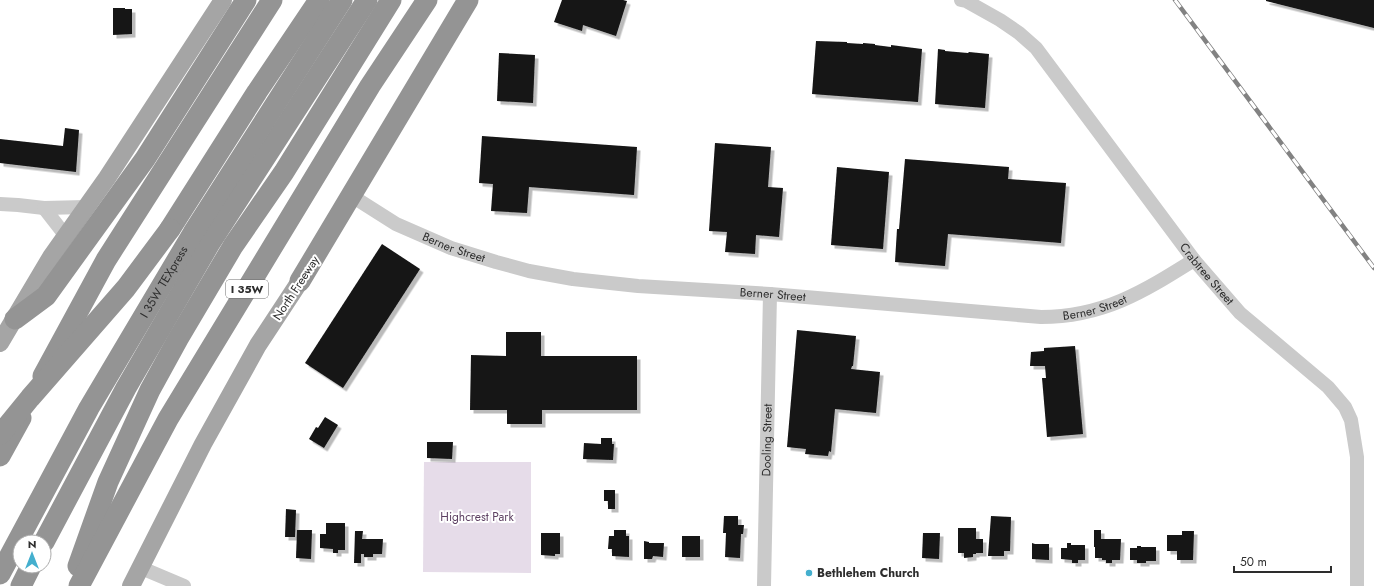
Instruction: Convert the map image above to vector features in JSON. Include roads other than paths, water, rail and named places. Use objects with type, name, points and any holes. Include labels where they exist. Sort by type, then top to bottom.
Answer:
[{"type":"highway","points":[[15,318],[46,296],[145,160],[246,0]]},
{"type":"highway","points":[[0,456],[106,260],[272,0]]},
{"type":"highway","points":[[0,435],[30,398],[126,288],[170,229],[257,92],[319,0]]},
{"type":"highway","name":"I 35W TEXpress","points":[[0,574],[90,408],[189,239],[342,0]]},
{"type":"highway","name":"I 35W TEXpress","points":[[48,534],[126,388],[210,243],[367,0]]},
{"type":"highway","points":[[72,586],[80,556],[108,482],[150,390],[178,339],[233,246],[288,165],[392,0]]},
{"type":"highway","name":"I 35W","points":[[79,586],[168,419],[370,86],[427,0]]},
{"type":"highway","points":[[300,281],[468,0]]},
{"type":"highway","points":[[21,586],[27,574]]},
{"type":"main road","points":[[0,344],[51,257],[106,178],[223,0]]},
{"type":"main road","name":"North Freeway","points":[[131,586],[139,567],[203,444],[250,359],[370,175],[479,0]]},
{"type":"street","name":"Crabtree Street","points":[[961,0],[966,1],[1000,20],[1019,33],[1036,48],[1194,260],[1240,313],[1328,388],[1345,407],[1350,420],[1357,457],[1357,586]]},
{"type":"street","name":"Berner Street","points":[[355,198],[396,224],[451,248],[530,271],[573,279],[638,286],[770,294],[1026,316],[1061,317],[1098,310],[1126,299],[1152,286],[1194,260]]},
{"type":"street","points":[[0,204],[44,208],[86,207]]},
{"type":"street","points":[[44,208],[65,236]]},
{"type":"street","name":"Dooling Street","points":[[764,586],[770,294]]},
{"type":"street","points":[[139,567],[184,586]]},
{"type":"railway","points":[[1175,0],[1374,268]]},
{"type":"place","name":"Bethlehem Church","points":[[809,573]]},
{"type":"park label","name":"Highcrest Park","points":[[477,517]]}]
